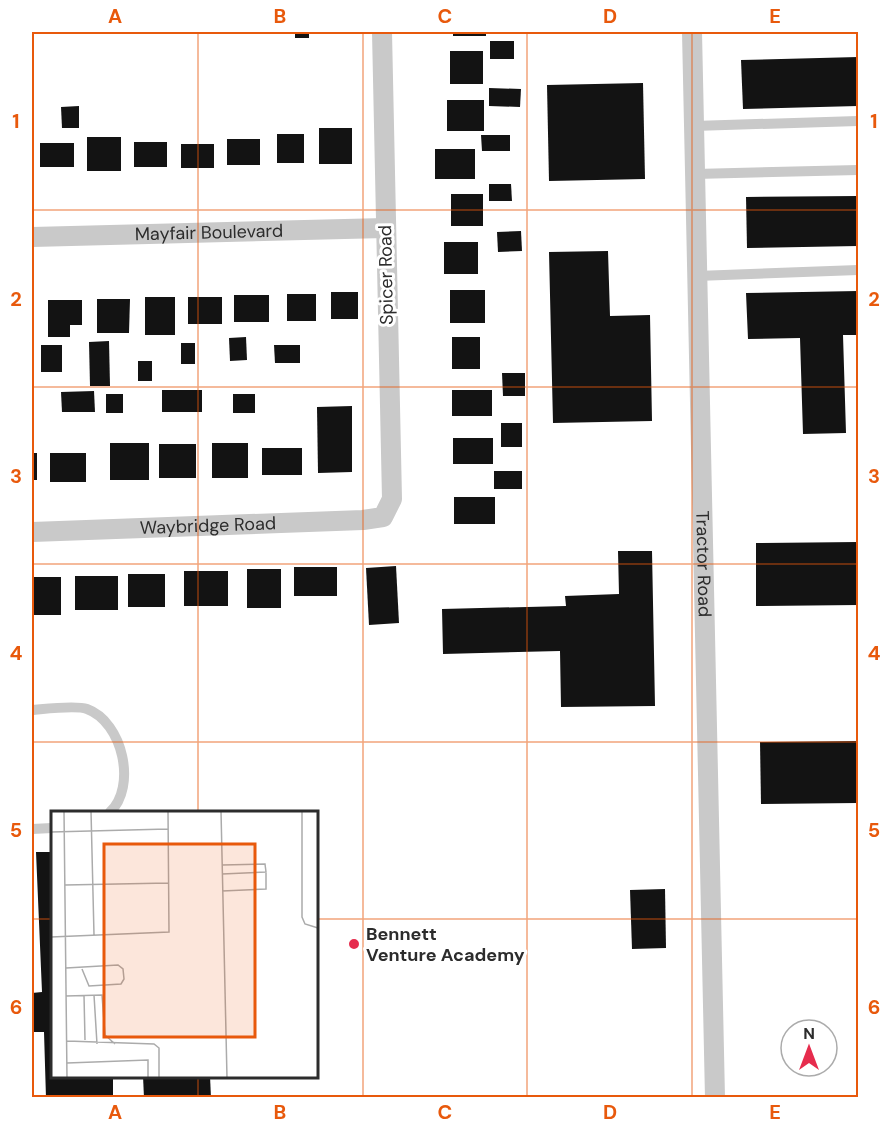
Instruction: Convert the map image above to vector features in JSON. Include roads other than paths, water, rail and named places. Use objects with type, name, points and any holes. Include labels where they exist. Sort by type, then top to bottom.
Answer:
[{"type":"street","name":"Spicer Road","points":[[382,32],[392,499],[383,517]]},
{"type":"street","name":"Tractor Road","points":[[692,32],[715,1098]]},
{"type":"street","name":"Mayfair Boulevard","points":[[32,237],[385,228]]},
{"type":"street","name":"Waybridge Road","points":[[32,532],[363,520],[383,517]]},
{"type":"lane","points":[[694,126],[858,121]]},
{"type":"lane","points":[[695,174],[858,170]]},
{"type":"lane","points":[[697,276],[858,270]]},
{"type":"lane","points":[[32,710],[86,708],[103,719],[116,734],[123,775],[117,801],[111,811]]},
{"type":"lane","points":[[32,830],[51,828]]},
{"type":"place","name":"Bennett Venture Academy","points":[[354,944]]}]
